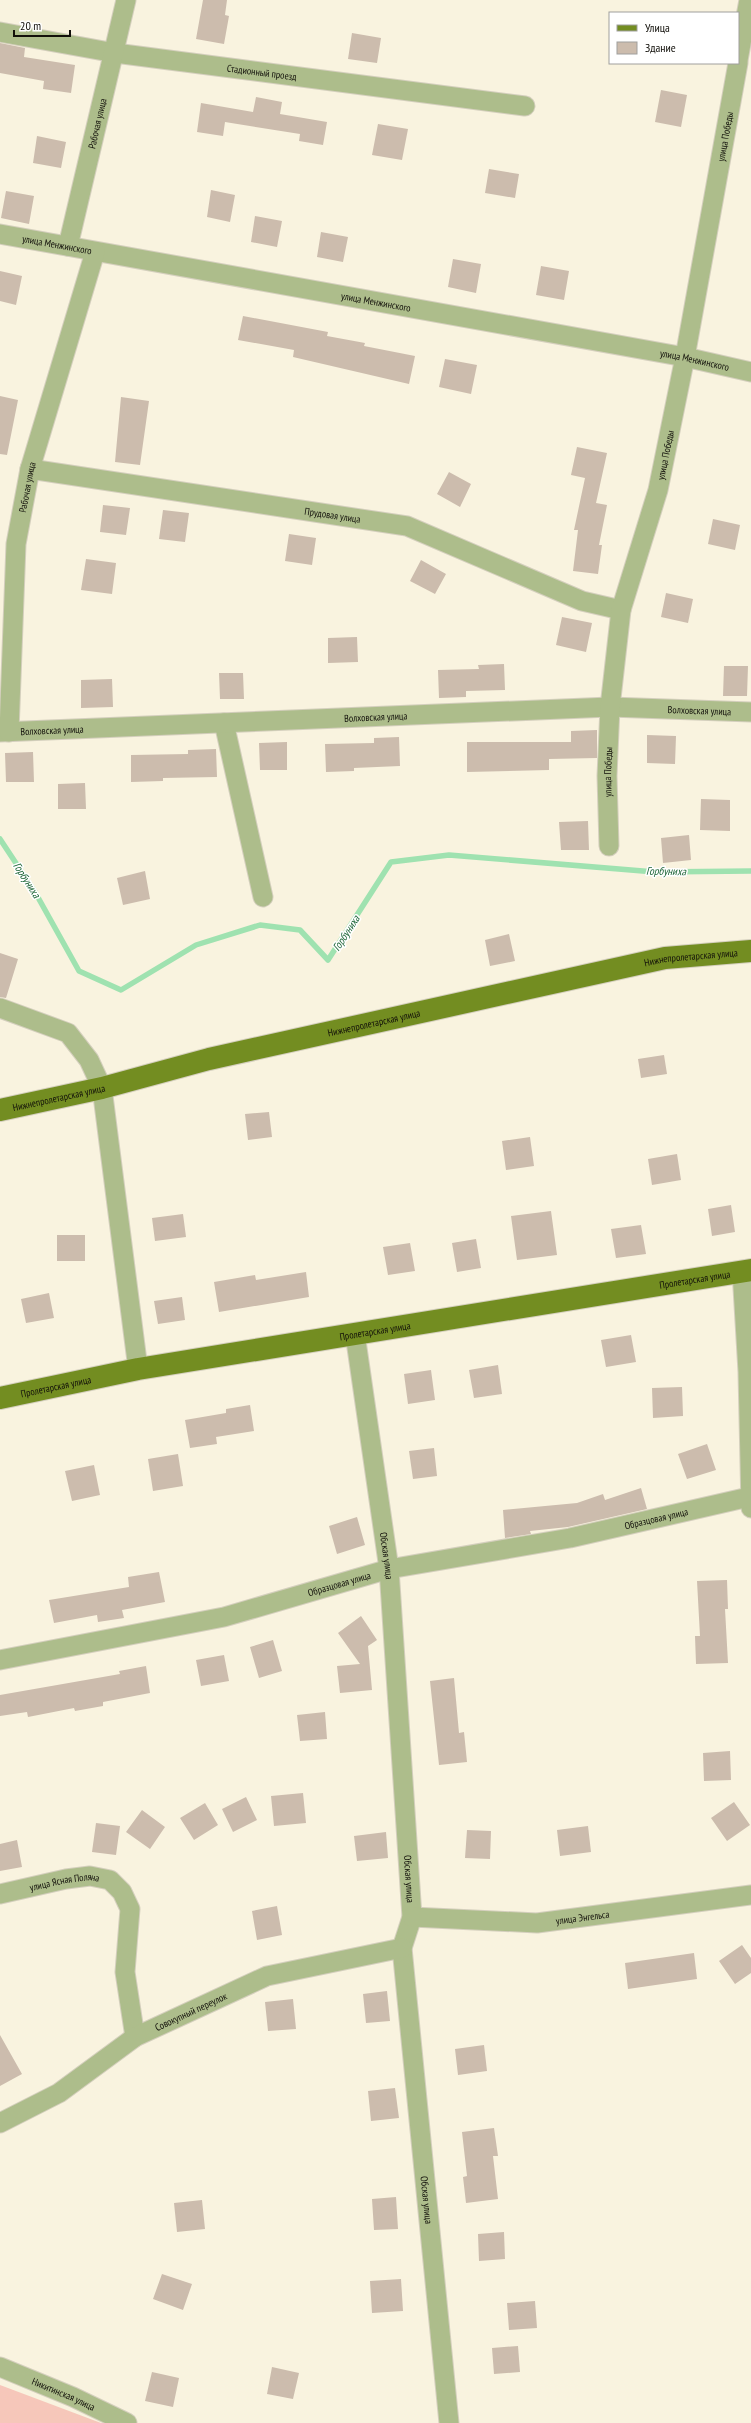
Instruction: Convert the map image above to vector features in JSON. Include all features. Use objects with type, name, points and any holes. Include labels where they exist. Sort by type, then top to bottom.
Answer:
[{"type":"main road","name":"Нижнепролетарская улица","points":[[0,1110],[102,1088],[209,1059],[665,958],[751,951]]},
{"type":"main road","name":"Пролетарская улица","points":[[0,1398],[138,1369],[746,1270]]},
{"type":"street","name":"Рабочая улица","points":[[68,246],[115,54],[126,0]]},
{"type":"street","name":"улица Победы","points":[[739,56],[749,0]]},
{"type":"street","name":"Стадионный проезд","points":[[0,32],[115,54],[525,106]]},
{"type":"street","name":"улица Победы","points":[[609,846],[607,776],[610,707],[621,610],[658,490],[685,357],[738,64]]},
{"type":"street","name":"улица Менжинского","points":[[0,234],[685,357],[751,372]]},
{"type":"street","name":"Рабочая улица","points":[[4,732],[8,543],[95,252]]},
{"type":"street","name":"Прудовая улица","points":[[30,468],[407,526],[582,601],[621,610]]},
{"type":"street","name":"Волховская улица","points":[[4,732],[610,707],[751,712]]},
{"type":"street","points":[[224,723],[263,897]]},
{"type":"street","points":[[0,1008],[68,1034],[90,1060],[102,1088],[138,1369]]},
{"type":"street","points":[[746,1270],[750,1503]]},
{"type":"street","name":"Обская улица","points":[[355,1334],[388,1569],[412,1917],[402,1948],[449,2423]]},
{"type":"street","name":"Образцовая улица","points":[[0,1660],[224,1617],[388,1569],[570,1538],[750,1503]]},
{"type":"street","name":"улица Ясная Поляна","points":[[0,1894],[66,1879],[90,1876],[110,1880],[122,1892],[130,1909],[125,1972],[135,2037]]},
{"type":"street","name":"улица Энгельса","points":[[412,1917],[537,1923],[751,1895]]},
{"type":"street","name":"Совокупный переулок","points":[[0,2123],[59,2093],[135,2037],[267,1976],[402,1948]]},
{"type":"street","name":"Никитинская улица","points":[[0,2367],[74,2397],[127,2423]]},
{"type":"shaded area","points":[[0,2385],[101,2423],[0,2423]]},
{"type":"building","points":[[203,0],[227,0],[225,15],[229,16],[224,44],[196,39]]},
{"type":"building","points":[[352,33],[381,38],[377,63],[348,59]]},
{"type":"building","points":[[0,43],[25,48],[24,57],[75,65],[71,93],[43,89],[44,81],[0,73]]},
{"type":"building","points":[[661,90],[687,95],[681,127],[655,122]]},
{"type":"building","points":[[256,97],[282,102],[280,114],[327,122],[323,145],[299,141],[300,134],[225,122],[223,136],[197,132],[201,103],[253,112]]},
{"type":"building","points":[[378,124],[408,129],[402,160],[372,155]]},
{"type":"building","points":[[37,136],[66,142],[61,168],[33,163]]},
{"type":"building","points":[[489,169],[519,174],[515,198],[485,193]]},
{"type":"building","points":[[211,190],[235,195],[230,222],[207,217]]},
{"type":"building","points":[[6,191],[34,196],[29,224],[1,218]]},
{"type":"building","points":[[255,216],[282,221],[277,247],[251,242]]},
{"type":"building","points":[[321,232],[348,237],[343,262],[317,257]]},
{"type":"building","points":[[453,259],[481,264],[476,293],[448,287]]},
{"type":"building","points":[[541,266],[569,271],[564,300],[536,295]]},
{"type":"building","points":[[0,271],[22,276],[16,305],[0,301]]},
{"type":"building","points":[[243,316],[328,332],[327,336],[365,343],[364,346],[415,356],[409,384],[293,357],[294,350],[238,340]]},
{"type":"building","points":[[445,359],[477,365],[471,394],[439,387]]},
{"type":"building","points":[[0,396],[18,400],[7,455],[0,454]]},
{"type":"building","points":[[121,397],[149,401],[140,465],[115,462]]},
{"type":"building","points":[[577,447],[607,453],[596,503],[607,505],[599,545],[602,545],[598,574],[573,571],[578,530],[574,530],[585,478],[571,475]]},
{"type":"building","points":[[449,472],[471,484],[460,507],[437,494]]},
{"type":"building","points":[[103,505],[130,508],[126,535],[100,532]]},
{"type":"building","points":[[163,510],[189,513],[185,542],[159,539]]},
{"type":"building","points":[[713,519],[740,525],[735,550],[708,544]]},
{"type":"building","points":[[289,534],[316,538],[312,565],[285,561]]},
{"type":"building","points":[[86,559],[116,563],[112,594],[81,590]]},
{"type":"building","points":[[421,560],[446,574],[435,594],[410,581]]},
{"type":"building","points":[[666,593],[693,599],[688,623],[661,617]]},
{"type":"building","points":[[562,617],[592,623],[586,652],[556,645]]},
{"type":"building","points":[[357,637],[358,662],[328,663],[328,638]]},
{"type":"building","points":[[504,664],[505,690],[466,691],[466,697],[439,698],[438,670],[479,669],[478,665]]},
{"type":"building","points":[[724,666],[748,666],[747,696],[723,696]]},
{"type":"building","points":[[219,673],[243,673],[244,699],[220,699]]},
{"type":"building","points":[[112,679],[113,707],[81,708],[81,680]]},
{"type":"building","points":[[597,730],[597,758],[549,759],[549,770],[467,772],[467,742],[571,742],[571,731]]},
{"type":"building","points":[[647,735],[676,736],[675,764],[647,763]]},
{"type":"building","points":[[399,737],[400,766],[354,768],[354,771],[326,772],[325,744],[374,743],[374,738]]},
{"type":"building","points":[[287,742],[287,770],[260,770],[259,743]]},
{"type":"building","points":[[216,749],[217,777],[163,778],[163,781],[131,782],[131,755],[188,754],[188,750]]},
{"type":"building","points":[[33,752],[34,782],[6,782],[5,753]]},
{"type":"building","points":[[85,783],[86,809],[58,809],[58,784]]},
{"type":"building","points":[[701,799],[730,800],[730,831],[700,830]]},
{"type":"building","points":[[588,821],[589,850],[561,850],[559,822]]},
{"type":"building","points":[[689,835],[691,860],[663,863],[661,838]]},
{"type":"building","points":[[145,871],[150,899],[123,905],[117,878]]},
{"type":"building","points":[[509,934],[515,961],[490,966],[485,940]]},
{"type":"building","points":[[0,953],[18,959],[6,998],[0,997]]},
{"type":"building","points":[[664,1055],[667,1074],[641,1078],[638,1059]]},
{"type":"building","points":[[269,1112],[272,1137],[248,1140],[245,1114]]},
{"type":"building","points":[[530,1137],[534,1166],[506,1170],[502,1141]]},
{"type":"building","points":[[677,1154],[681,1180],[652,1185],[648,1159]]},
{"type":"building","points":[[731,1205],[735,1232],[712,1236],[708,1209]]},
{"type":"building","points":[[551,1211],[557,1255],[517,1260],[511,1216]]},
{"type":"building","points":[[183,1214],[186,1237],[155,1241],[152,1218]]},
{"type":"building","points":[[641,1225],[646,1254],[616,1258],[611,1229]]},
{"type":"building","points":[[57,1235],[85,1235],[85,1261],[57,1261]]},
{"type":"building","points":[[476,1239],[481,1268],[457,1272],[452,1243]]},
{"type":"building","points":[[410,1243],[415,1271],[388,1275],[383,1247]]},
{"type":"building","points":[[306,1272],[309,1297],[219,1312],[214,1282],[255,1275],[256,1280]]},
{"type":"building","points":[[49,1293],[54,1318],[26,1323],[21,1299]]},
{"type":"building","points":[[182,1297],[185,1320],[158,1324],[154,1301]]},
{"type":"building","points":[[631,1335],[636,1362],[606,1367],[601,1340]]},
{"type":"building","points":[[498,1365],[502,1394],[474,1398],[469,1370]]},
{"type":"building","points":[[431,1370],[435,1400],[408,1404],[404,1374]]},
{"type":"building","points":[[682,1387],[683,1416],[653,1418],[652,1388]]},
{"type":"building","points":[[250,1405],[254,1431],[216,1437],[217,1444],[190,1448],[185,1420],[226,1413],[226,1409]]},
{"type":"building","points":[[707,1444],[716,1470],[687,1479],[678,1454]]},
{"type":"building","points":[[434,1448],[437,1476],[413,1479],[409,1451]]},
{"type":"building","points":[[178,1454],[183,1486],[153,1491],[148,1459]]},
{"type":"building","points":[[94,1465],[100,1495],[72,1501],[65,1471]]},
{"type":"building","points":[[641,1488],[647,1509],[568,1527],[530,1531],[531,1534],[505,1538],[503,1510],[577,1503],[603,1494],[605,1500]]},
{"type":"building","points":[[357,1517],[365,1545],[337,1554],[329,1526]]},
{"type":"building","points":[[159,1572],[165,1602],[122,1610],[124,1618],[98,1622],[97,1615],[54,1623],[49,1600],[129,1587],[128,1577]]},
{"type":"building","points":[[727,1580],[728,1609],[725,1609],[728,1663],[696,1664],[695,1636],[700,1636],[697,1581]]},
{"type":"building","points":[[361,1616],[377,1640],[368,1646],[372,1690],[340,1693],[337,1666],[360,1664],[338,1633]]},
{"type":"building","points":[[273,1640],[282,1671],[259,1678],[250,1647]]},
{"type":"building","points":[[224,1655],[229,1681],[201,1686],[196,1660]]},
{"type":"building","points":[[146,1666],[150,1693],[103,1702],[103,1706],[75,1711],[74,1708],[28,1717],[27,1712],[0,1716],[0,1695],[120,1674],[119,1671]]},
{"type":"building","points":[[454,1678],[459,1733],[464,1732],[467,1762],[439,1765],[430,1681]]},
{"type":"building","points":[[325,1712],[327,1739],[300,1741],[297,1715]]},
{"type":"building","points":[[730,1751],[731,1780],[704,1781],[703,1753]]},
{"type":"building","points":[[303,1793],[306,1823],[274,1826],[271,1796]]},
{"type":"building","points":[[246,1797],[257,1820],[233,1832],[222,1809]]},
{"type":"building","points":[[734,1802],[750,1825],[727,1841],[711,1818]]},
{"type":"building","points":[[205,1803],[218,1825],[194,1840],[180,1818]]},
{"type":"building","points":[[142,1810],[165,1827],[150,1849],[126,1832]]},
{"type":"building","points":[[96,1823],[120,1826],[116,1855],[92,1852]]},
{"type":"building","points":[[588,1826],[591,1852],[560,1856],[557,1830]]},
{"type":"building","points":[[467,1830],[491,1831],[490,1859],[465,1858]]},
{"type":"building","points":[[386,1832],[388,1858],[357,1861],[354,1836]]},
{"type":"building","points":[[17,1840],[22,1867],[0,1871],[0,1844]]},
{"type":"building","points":[[277,1906],[282,1935],[257,1940],[252,1911]]},
{"type":"building","points":[[742,1945],[751,1958],[751,1973],[735,1984],[719,1961]]},
{"type":"building","points":[[694,1953],[697,1979],[628,1989],[625,1963]]},
{"type":"building","points":[[387,1991],[390,2021],[366,2023],[363,1994]]},
{"type":"building","points":[[293,1999],[296,2029],[268,2031],[265,2002]]},
{"type":"building","points":[[0,2035],[22,2074],[0,2086]]},
{"type":"building","points":[[484,2045],[487,2071],[458,2075],[455,2049]]},
{"type":"building","points":[[395,2088],[399,2118],[371,2121],[368,2091]]},
{"type":"building","points":[[494,2128],[498,2156],[493,2156],[498,2199],[466,2203],[463,2177],[467,2176],[462,2132]]},
{"type":"building","points":[[396,2197],[398,2229],[374,2230],[372,2199]]},
{"type":"building","points":[[202,2200],[205,2229],[177,2232],[174,2203]]},
{"type":"building","points":[[504,2232],[505,2259],[479,2261],[478,2234]]},
{"type":"building","points":[[162,2274],[192,2284],[183,2310],[153,2299]]},
{"type":"building","points":[[401,2279],[403,2311],[372,2313],[370,2281]]},
{"type":"building","points":[[535,2301],[537,2328],[509,2330],[507,2303]]},
{"type":"building","points":[[518,2346],[520,2372],[494,2374],[492,2348]]},
{"type":"building","points":[[272,2367],[299,2373],[293,2399],[267,2394]]},
{"type":"building","points":[[152,2372],[179,2378],[173,2407],[145,2401]]},
{"type":"waterway","name":"Горбуниха","points":[[0,839],[35,892],[79,971],[121,990],[196,945],[260,925],[300,930],[328,960],[391,862],[449,855],[655,872],[751,871]]}]
